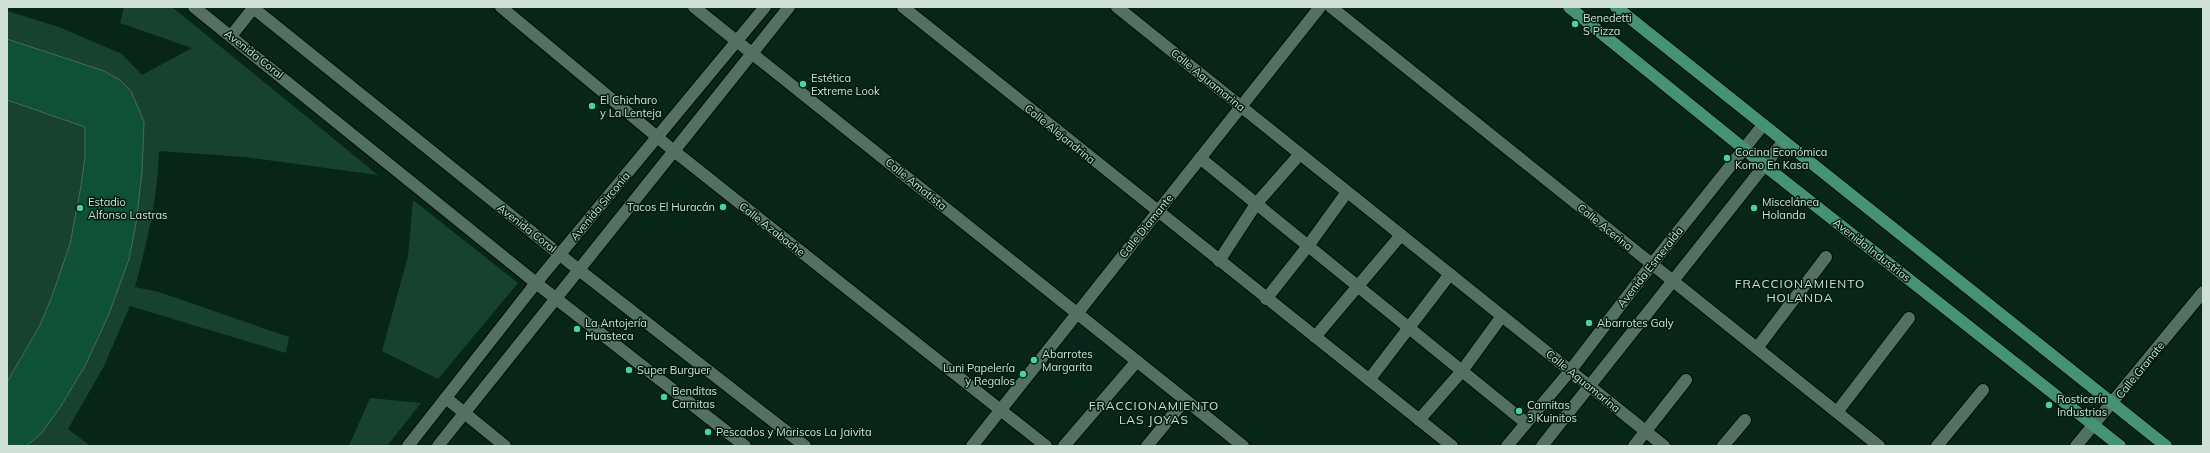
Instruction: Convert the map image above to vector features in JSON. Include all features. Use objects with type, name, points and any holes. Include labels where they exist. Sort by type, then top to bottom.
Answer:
[{"type":"main road","name":"Avenida Industrias","points":[[1569,7],[1764,165],[2120,446]]},
{"type":"main road","points":[[1616,7],[1783,142],[2166,446]]},
{"type":"street","name":"Avenida Coral","points":[[194,7],[536,284],[745,446]]},
{"type":"street","name":"Avenida Coral","points":[[253,7],[560,255],[805,446]]},
{"type":"street","points":[[231,36],[253,7]]},
{"type":"street","name":"Calle Azabache","points":[[502,7],[674,152],[1046,446]]},
{"type":"street","name":"Calle Amatista","points":[[694,7],[1185,400],[1228,441],[1243,446]]},
{"type":"street","name":"Avenida Sirconia","points":[[408,446],[536,284],[738,42],[765,7]]},
{"type":"street","name":"Avenida Sirconia","points":[[438,446],[790,7]]},
{"type":"street","name":"Calle Alejandrina","points":[[903,7],[1157,212],[1452,446]]},
{"type":"street","name":"Calle Aguamarina","points":[[1116,7],[1664,446]]},
{"type":"street","name":"Calle Diamante","points":[[972,446],[1320,7]]},
{"type":"street","name":"Calle Acerina","points":[[1331,7],[1879,446]]},
{"type":"street","name":"Avenida Esmeralda","points":[[1507,446],[1570,371],[1743,148],[1763,125]]},
{"type":"street","points":[[1542,446],[1591,387],[1783,142]]},
{"type":"street","points":[[1219,261],[1256,204],[1300,154]]},
{"type":"street","points":[[1200,158],[1526,423]]},
{"type":"street","points":[[1266,299],[1348,192]]},
{"type":"street","points":[[1315,337],[1359,287],[1401,235]]},
{"type":"street","points":[[1756,348],[1826,257]]},
{"type":"street","points":[[1369,380],[1450,274]]},
{"type":"street","name":"Calle Granate","points":[[2076,446],[2203,292]]},
{"type":"street","points":[[1419,420],[1462,371],[1502,316]]},
{"type":"street","points":[[1837,412],[1909,318]]},
{"type":"street","points":[[1064,446],[1137,361]]},
{"type":"street","points":[[1634,446],[1686,380]]},
{"type":"street","points":[[1937,446],[1983,390]]},
{"type":"street","points":[[446,398],[505,446]]},
{"type":"street","points":[[1147,446],[1185,400]]},
{"type":"street","points":[[1723,446],[1745,420]]},
{"type":"green space","name":"Estadio Alfonso Lastras","points":[[124,7],[172,7],[378,175],[244,157],[159,151],[157,186],[148,237],[135,287],[159,292],[289,337],[286,353],[130,306],[104,366],[68,429],[90,446],[7,446],[7,11],[59,27],[122,54],[142,75],[192,48],[120,23]]},
{"type":"green space","points":[[413,200],[518,283],[438,379],[382,351],[408,256]]},
{"type":"green space","points":[[370,398],[421,403],[387,446],[349,446]]},
{"type":"building","points":[[7,39],[104,71],[120,80],[131,91],[144,122],[142,172],[136,224],[129,259],[109,314],[85,366],[61,406],[41,434],[26,446],[7,446],[7,382],[39,327],[51,299],[70,244],[85,156],[85,127],[7,100]]},
{"type":"place","name":"Benedetti S Pizza","points":[[1575,24]]},
{"type":"place","name":"Estética Extreme Look","points":[[803,84]]},
{"type":"place","name":"El Chicharo y La Lenteja","points":[[592,106]]},
{"type":"place","name":"Cocina Económica Komo En Kasa","points":[[1727,158]]},
{"type":"place","name":"Tacos El Huracán","points":[[723,207]]},
{"type":"place","name":"Estadio Alfonso Lastras","points":[[80,208]]},
{"type":"place","name":"Miscelánea Holanda","points":[[1754,208]]},
{"type":"place","name":"Abarrotes Galy","points":[[1589,323]]},
{"type":"place","name":"La Antojería Huasteca","points":[[577,329]]},
{"type":"place","name":"Abarrotes Margarita","points":[[1034,360]]},
{"type":"place","name":"Super Burguer","points":[[629,370]]},
{"type":"place","name":"Luni Papelería y Regalos","points":[[1023,374]]},
{"type":"place","name":"Benditas Carnitas","points":[[664,397]]},
{"type":"place","name":"Rosticería Industrias","points":[[2049,405]]},
{"type":"place","name":"Carnitas 3 Kuinitos","points":[[1519,411]]},
{"type":"place","name":"Pescados y Mariscos La Jaivita","points":[[708,432]]},
{"type":"district","name":"FRACCIONAMIENTO HOLANDA","points":[[1800,291]]},
{"type":"district","name":"FRACCIONAMIENTO LAS JOYAS","points":[[1154,413]]}]
